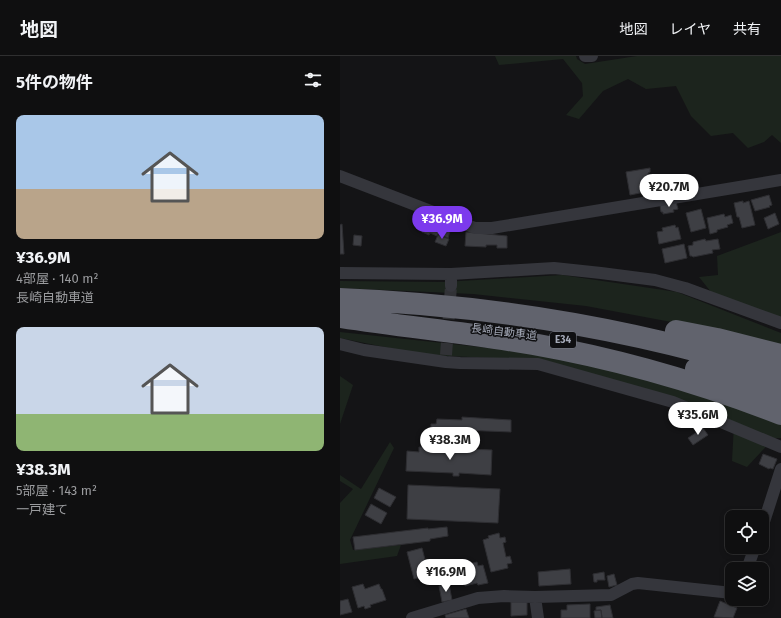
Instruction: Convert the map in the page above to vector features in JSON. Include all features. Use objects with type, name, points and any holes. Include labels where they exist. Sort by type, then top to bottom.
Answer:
[{"type":"highway","name":"長崎自動車道","points":[[340,311],[392,301],[477,309],[578,324],[674,344],[781,375]]},
{"type":"highway","points":[[392,301],[483,306],[578,316],[709,337],[781,355]]},
{"type":"highway","name":"長崎自動車道","points":[[340,311],[574,342],[669,362],[781,394]]},
{"type":"highway","points":[[340,311],[489,337],[615,362],[685,381],[781,414]]},
{"type":"street","points":[[585,56],[592,56]]},
{"type":"street","points":[[340,176],[475,228],[492,228],[781,180]]},
{"type":"street","points":[[340,274],[451,274],[554,268],[600,272],[656,280],[685,288],[781,323]]},
{"type":"street","points":[[451,274],[451,286]]},
{"type":"street","points":[[340,344],[364,350],[446,358],[460,363],[538,364],[673,402],[781,447]]},
{"type":"street","points":[[768,510],[781,469]]},
{"type":"street","points":[[412,618],[478,598],[504,596],[535,597],[611,595],[632,584],[638,583],[725,592]]},
{"type":"street","points":[[535,597],[538,618]]},
{"type":"shaded area","points":[[495,56],[576,56],[577,59],[585,64],[637,56],[781,56],[781,143],[772,135],[764,142],[748,148],[733,133],[711,136],[691,116],[676,86],[646,89],[628,79],[603,91],[579,119],[566,115],[583,96],[582,83],[563,59],[499,65]]},
{"type":"shaded area","points":[[781,232],[781,318],[711,292],[699,277],[718,275],[717,256]]},
{"type":"shaded area","points":[[562,275],[677,292],[781,333],[781,347],[730,333],[586,306],[473,294],[340,288],[340,281],[443,282]]},
{"type":"shaded area","points":[[340,332],[499,349],[591,363],[671,384],[781,422],[781,438],[774,438],[747,467],[732,461],[734,425],[542,360],[424,355],[340,338]]},
{"type":"shaded area","points":[[340,376],[353,385],[340,424]]},
{"type":"shaded area","points":[[390,442],[394,448],[350,540],[353,550],[401,545],[397,556],[340,564],[340,503],[353,489],[340,481],[340,475],[361,489]]},
{"type":"building","points":[[650,168],[650,172],[648,173],[650,191],[630,195],[626,172]]},
{"type":"building","points":[[769,195],[772,205],[769,206],[770,207],[755,211],[751,200]]},
{"type":"building","points":[[743,201],[743,203],[749,201],[755,225],[742,228],[739,217],[737,217],[734,203]]},
{"type":"building","points":[[676,202],[678,209],[673,210],[674,212],[663,214],[663,212],[661,212],[660,205]]},
{"type":"building","points":[[701,209],[706,228],[691,232],[686,213]]},
{"type":"building","points":[[775,213],[779,224],[768,229],[764,218]]},
{"type":"building","points":[[724,214],[725,217],[731,215],[733,223],[727,225],[728,227],[710,234],[707,218]]},
{"type":"building","points":[[428,216],[452,225],[448,238],[438,234],[437,236],[430,233],[429,235],[422,232]]},
{"type":"building","points":[[342,224],[344,254],[340,254],[340,225]]},
{"type":"building","points":[[675,225],[676,228],[678,227],[681,239],[659,244],[657,232],[663,231],[662,228]]},
{"type":"building","points":[[466,232],[507,236],[507,248],[497,248],[497,245],[486,245],[486,247],[465,246]]},
{"type":"building","points":[[354,235],[362,236],[361,246],[353,245]]},
{"type":"building","points":[[438,235],[449,239],[446,246],[435,242]]},
{"type":"building","points":[[705,239],[706,241],[718,239],[720,249],[712,250],[713,253],[693,257],[690,256],[688,246],[693,245],[693,242]]},
{"type":"building","points":[[684,244],[687,258],[665,263],[662,249]]},
{"type":"building","points":[[462,417],[511,420],[511,432],[462,430],[461,434],[436,432],[436,429],[431,428],[431,424],[436,424],[437,419],[462,420]]},
{"type":"building","points":[[703,428],[708,435],[693,445],[688,438]]},
{"type":"building","points":[[419,447],[492,450],[491,475],[459,473],[459,476],[453,476],[453,473],[406,471],[407,451],[419,452]]},
{"type":"building","points":[[763,454],[777,459],[773,469],[769,469],[759,464]]},
{"type":"building","points":[[408,485],[500,489],[498,523],[407,519]]},
{"type":"building","points":[[379,488],[396,497],[390,507],[374,498]]},
{"type":"building","points":[[371,504],[387,513],[381,524],[365,515]]},
{"type":"building","points":[[447,527],[448,536],[430,539],[430,541],[355,550],[353,537]]},
{"type":"building","points":[[499,533],[500,538],[505,537],[506,542],[503,543],[506,557],[510,556],[512,563],[507,564],[508,568],[491,572],[483,540],[489,538],[488,536]]},
{"type":"building","points":[[422,548],[429,575],[414,579],[407,552]]},
{"type":"building","points":[[477,562],[478,566],[483,565],[488,583],[478,585],[477,583],[465,586],[464,579],[461,580],[459,577],[457,567]]},
{"type":"building","points":[[570,569],[571,584],[539,586],[538,572]]},
{"type":"building","points":[[604,572],[605,580],[597,580],[597,582],[594,582],[593,574]]},
{"type":"building","points":[[614,574],[617,585],[609,587],[607,576]]},
{"type":"building","points":[[363,584],[365,589],[379,584],[386,600],[370,605],[371,607],[365,609],[364,606],[358,608],[352,587]]},
{"type":"building","points":[[449,584],[452,600],[442,602],[439,586]]},
{"type":"building","points":[[348,599],[352,612],[340,615],[340,601]]},
{"type":"building","points":[[720,601],[725,603],[725,606],[737,608],[733,618],[714,617]]},
{"type":"building","points":[[511,602],[527,602],[527,615],[511,616]]},
{"type":"building","points":[[590,604],[590,618],[561,618],[561,610],[567,610],[567,605]]},
{"type":"building","points":[[610,605],[613,618],[602,618],[601,610],[596,610],[596,607]]},
{"type":"building","points":[[466,609],[469,618],[446,618],[445,615]]},
{"type":"building","points":[[601,610],[602,618],[595,618],[594,611]]},
{"type":"tunnel","points":[[446,355],[451,286]]}]
